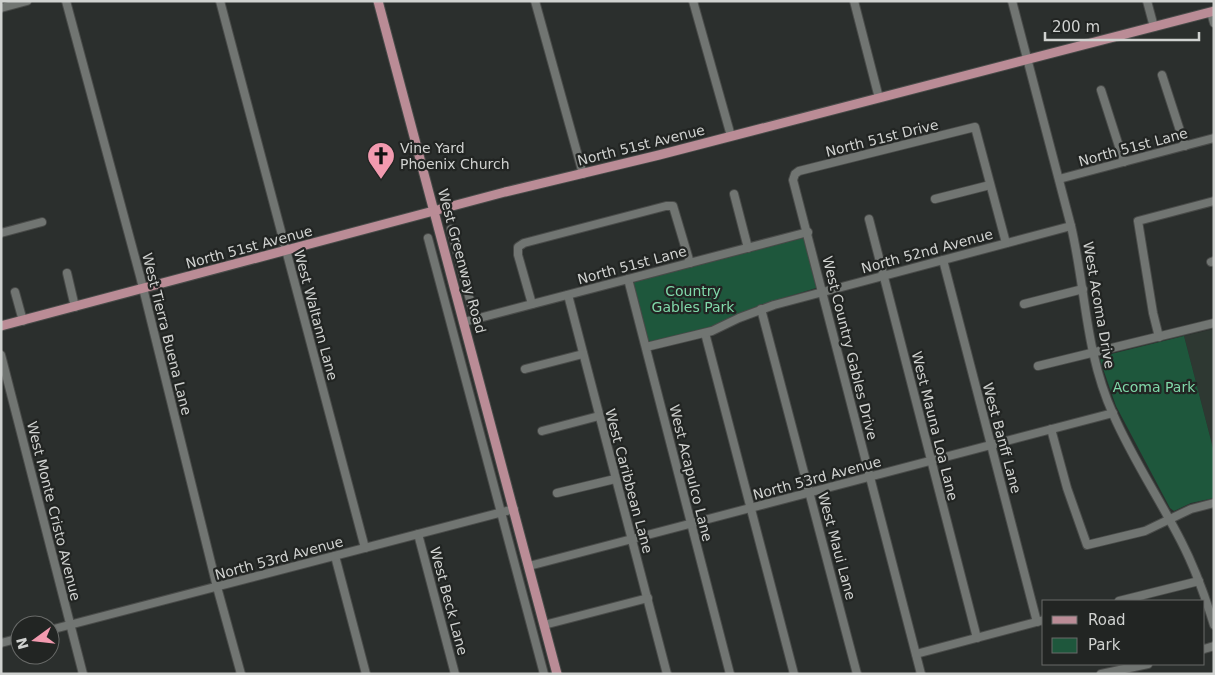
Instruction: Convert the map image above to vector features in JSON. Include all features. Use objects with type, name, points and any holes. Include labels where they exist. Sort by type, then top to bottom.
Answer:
[{"type":"main road","name":"West Greenway Road","points":[[378,1],[557,671]]},
{"type":"main road","name":"North 51st Avenue","points":[[1,326],[143,290],[434,211],[880,98],[1212,11]]},
{"type":"street","points":[[1,8],[27,1]]},
{"type":"street","name":"West Tierra Buena Lane","points":[[66,1],[143,290],[217,587],[241,674]]},
{"type":"street","name":"West Waltann Lane","points":[[220,1],[365,548]]},
{"type":"street","points":[[535,1],[583,174]]},
{"type":"street","points":[[693,1],[731,136]]},
{"type":"street","points":[[854,1],[880,98]]},
{"type":"street","name":"West Acoma Drive","points":[[1012,1],[1078,256],[1092,353],[1113,413],[1169,519],[1199,581],[1214,625]]},
{"type":"street","points":[[1147,1],[1154,27]]},
{"type":"street","points":[[1212,11],[1214,23]]},
{"type":"street","points":[[1162,75],[1185,146]]},
{"type":"street","points":[[1101,90],[1124,162]]},
{"type":"street","name":"North 51st Drive","points":[[795,174],[799,171],[975,127],[990,185]]},
{"type":"street","name":"North 51st Lane","points":[[1059,180],[1214,138]]},
{"type":"street","name":"West Country Gables Drive","points":[[795,174],[793,180],[921,674]]},
{"type":"street","points":[[935,198],[990,185],[1006,243]]},
{"type":"street","points":[[734,194],[748,248]]},
{"type":"street","points":[[1159,337],[1153,313],[1138,221],[1214,201]]},
{"type":"street","points":[[532,304],[518,255],[518,247],[524,243],[666,206],[673,206],[690,263]]},
{"type":"street","name":"West Mauna Loa Lane","points":[[869,220],[977,638]]},
{"type":"street","points":[[1,233],[42,222]]},
{"type":"street","name":"North 52nd Avenue","points":[[646,348],[705,333],[761,309],[823,291],[1071,226]]},
{"type":"street","name":"West Greenway Road","points":[[451,229],[475,319]]},
{"type":"street","name":"North 51st Lane","points":[[464,322],[808,232]]},
{"type":"street","name":"West Greenway Road","points":[[428,238],[544,673],[557,671]]},
{"type":"street","name":"West Banff Lane","points":[[943,260],[1040,621]]},
{"type":"street","points":[[67,273],[76,307]]},
{"type":"street","name":"West Acapulco Lane","points":[[628,279],[730,674]]},
{"type":"street","points":[[1024,304],[1083,289]]},
{"type":"street","points":[[15,292],[23,321]]},
{"type":"street","name":"West Caribbean Lane","points":[[568,295],[667,674]]},
{"type":"street","name":"West Maui Lane","points":[[761,309],[857,674]]},
{"type":"street","points":[[1038,366],[1214,324]]},
{"type":"street","points":[[705,333],[794,674]]},
{"type":"street","name":"West Greenway Road","points":[[460,358],[472,354]]},
{"type":"street","points":[[525,369],[583,354]]},
{"type":"street","name":"West Monte Cristo Avenue","points":[[1,355],[83,674]]},
{"type":"street","name":"North 53rd Avenue","points":[[528,566],[1113,413]]},
{"type":"street","points":[[542,431],[599,416]]},
{"type":"street","points":[[1051,430],[1067,488],[1087,545],[1144,531],[1191,508],[1214,504]]},
{"type":"street","points":[[557,493],[616,478]]},
{"type":"street","name":"North 53rd Avenue","points":[[60,627],[514,510]]},
{"type":"street","name":"West Beck Lane","points":[[418,534],[455,674]]},
{"type":"street","points":[[335,556],[366,674]]},
{"type":"street","points":[[1123,600],[1199,581]]},
{"type":"street","points":[[544,625],[648,598]]},
{"type":"street","points":[[916,654],[1040,621]]},
{"type":"street","points":[[1101,674],[1115,673],[1144,665]]},
{"type":"shaded area","points":[[1214,329],[1214,452],[1184,336]]},
{"type":"green space","name":"Country Gables Park","points":[[805,239],[817,284],[816,288],[760,305],[706,329],[651,342],[647,340],[633,285],[635,281]]},
{"type":"green space","name":"Acoma Park","points":[[1184,336],[1214,452],[1214,498],[1191,503],[1174,511],[1170,508],[1116,406],[1100,360],[1103,356]]},
{"type":"place","name":"Vine Yard Phoenix Church","points":[[381,180]]}]
